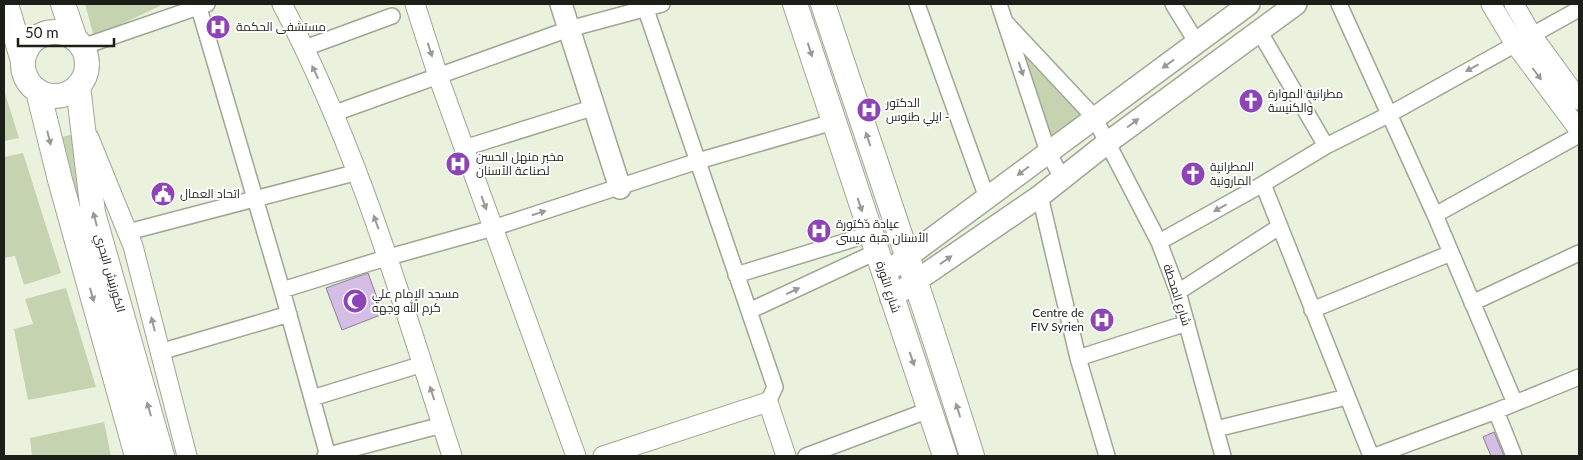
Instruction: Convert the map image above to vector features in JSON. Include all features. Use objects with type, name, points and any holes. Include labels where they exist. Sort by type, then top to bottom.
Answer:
[{"type":"main road","points":[[6,4],[23,61],[26,78],[38,91],[48,95],[59,96],[69,93],[78,86],[87,68],[86,57],[78,43],[63,4]]},
{"type":"main road","points":[[561,4],[620,188]]},
{"type":"main road","name":"شارع الثورة","points":[[795,4],[945,456]]},
{"type":"main road","points":[[823,4],[906,258],[930,322],[972,456]]},
{"type":"main road","points":[[877,253],[906,258],[1249,4]]},
{"type":"main road","points":[[891,298],[1040,196],[1107,143],[1258,30],[1296,4]]},
{"type":"main road","points":[[23,61],[31,43],[47,33],[57,32],[78,43]]},
{"type":"main road","name":"الكورنيش البحري","points":[[78,86],[93,213],[162,456]]},
{"type":"main road","name":"الكورنيش البحري","points":[[38,91],[60,180],[137,456]]},
{"type":"street","points":[[282,4],[335,113],[358,172],[389,257],[452,456]]},
{"type":"street","points":[[414,4],[438,76],[576,456]]},
{"type":"street","points":[[335,113],[569,29],[645,7],[662,4]]},
{"type":"street","points":[[917,4],[987,198]]},
{"type":"street","points":[[999,4],[1048,152],[1062,178]]},
{"type":"street","points":[[1174,4],[1197,43]]},
{"type":"street","points":[[1340,4],[1435,214],[1515,403]]},
{"type":"street","points":[[1491,4],[1514,44],[1579,130]]},
{"type":"street","points":[[1514,4],[1531,34],[1579,100]]},
{"type":"street","points":[[78,43],[203,6],[254,199],[289,314],[327,456],[442,425]]},
{"type":"street","points":[[645,7],[774,387],[768,402],[786,456]]},
{"type":"street","points":[[1159,242],[1263,184],[1326,146],[1390,114],[1579,9]]},
{"type":"street","points":[[304,48],[392,16]]},
{"type":"street","name":"شارع المحطة","points":[[1006,23],[1094,117],[1159,242],[1178,292],[1224,456]]},
{"type":"street","points":[[1258,30],[1326,146]]},
{"type":"street","points":[[464,148],[595,107]]},
{"type":"street","points":[[82,121],[128,232],[187,456]]},
{"type":"street","points":[[282,290],[493,228],[698,161],[833,122]]},
{"type":"street","points":[[1435,214],[1579,135]]},
{"type":"street","points":[[128,232],[358,172]]},
{"type":"street","points":[[1263,184],[1370,456]]},
{"type":"street","points":[[1040,196],[1078,358],[1107,456]]},
{"type":"street","points":[[1178,292],[1279,226]]},
{"type":"street","points":[[1472,303],[1579,252]]},
{"type":"street","points":[[736,275],[877,253]]},
{"type":"street","points":[[749,311],[877,253]]},
{"type":"street","points":[[1312,310],[1451,254]]},
{"type":"street","points":[[160,352],[289,314]]},
{"type":"street","points":[[1078,358],[1187,323]]},
{"type":"street","points":[[312,398],[423,364]]},
{"type":"street","points":[[1375,456],[1496,411],[1579,377]]},
{"type":"street","points":[[1216,429],[1347,397]]},
{"type":"street","points":[[603,456],[768,402]]},
{"type":"street","points":[[806,456],[929,410]]},
{"type":"street","points":[[1496,411],[1514,456]]},
{"type":"green space","points":[[85,4],[159,4],[160,6],[94,37]]},
{"type":"green space","points":[[1016,38],[1085,112],[1049,140]]},
{"type":"green space","points":[[4,90],[19,138],[4,141]]},
{"type":"green space","points":[[70,135],[84,136],[93,213],[72,225],[58,138]]},
{"type":"green space","points":[[23,153],[61,273],[24,285],[15,256],[4,258],[4,157]]},
{"type":"green space","points":[[66,288],[96,387],[28,400],[14,329],[33,324],[25,299]]},
{"type":"green space","points":[[104,422],[111,456],[32,456],[30,438]]},
{"type":"building","name":"مسجد الإمام علي كرم الله وجهه","points":[[368,273],[383,314],[342,330],[326,288]]},
{"type":"building","points":[[1494,432],[1504,456],[1491,456],[1483,437]]},
{"type":"place","name":"مستشفى الحكمة","points":[[218,27]]},
{"type":"place","name":"مطرانية الموارة والكنيسة","points":[[1251,101]]},
{"type":"place","name":"الدكتور ايلي طنوس -","points":[[869,110]]},
{"type":"place","name":"مخبر منهل الحسن لصناعة الأسنان","points":[[458,164]]},
{"type":"place","name":"المطرانية المارونية","points":[[1193,174]]},
{"type":"place","name":"اتحاد العمال","points":[[163,194]]},
{"type":"place","name":"عيادة دّكتورة الأسنان هبة عيسى","points":[[819,231]]},
{"type":"place","name":"مسجد الإمام علي كرم الله وجهه","points":[[355,301]]},
{"type":"place","name":"Centre de FIV Syrien","points":[[1102,320]]}]
